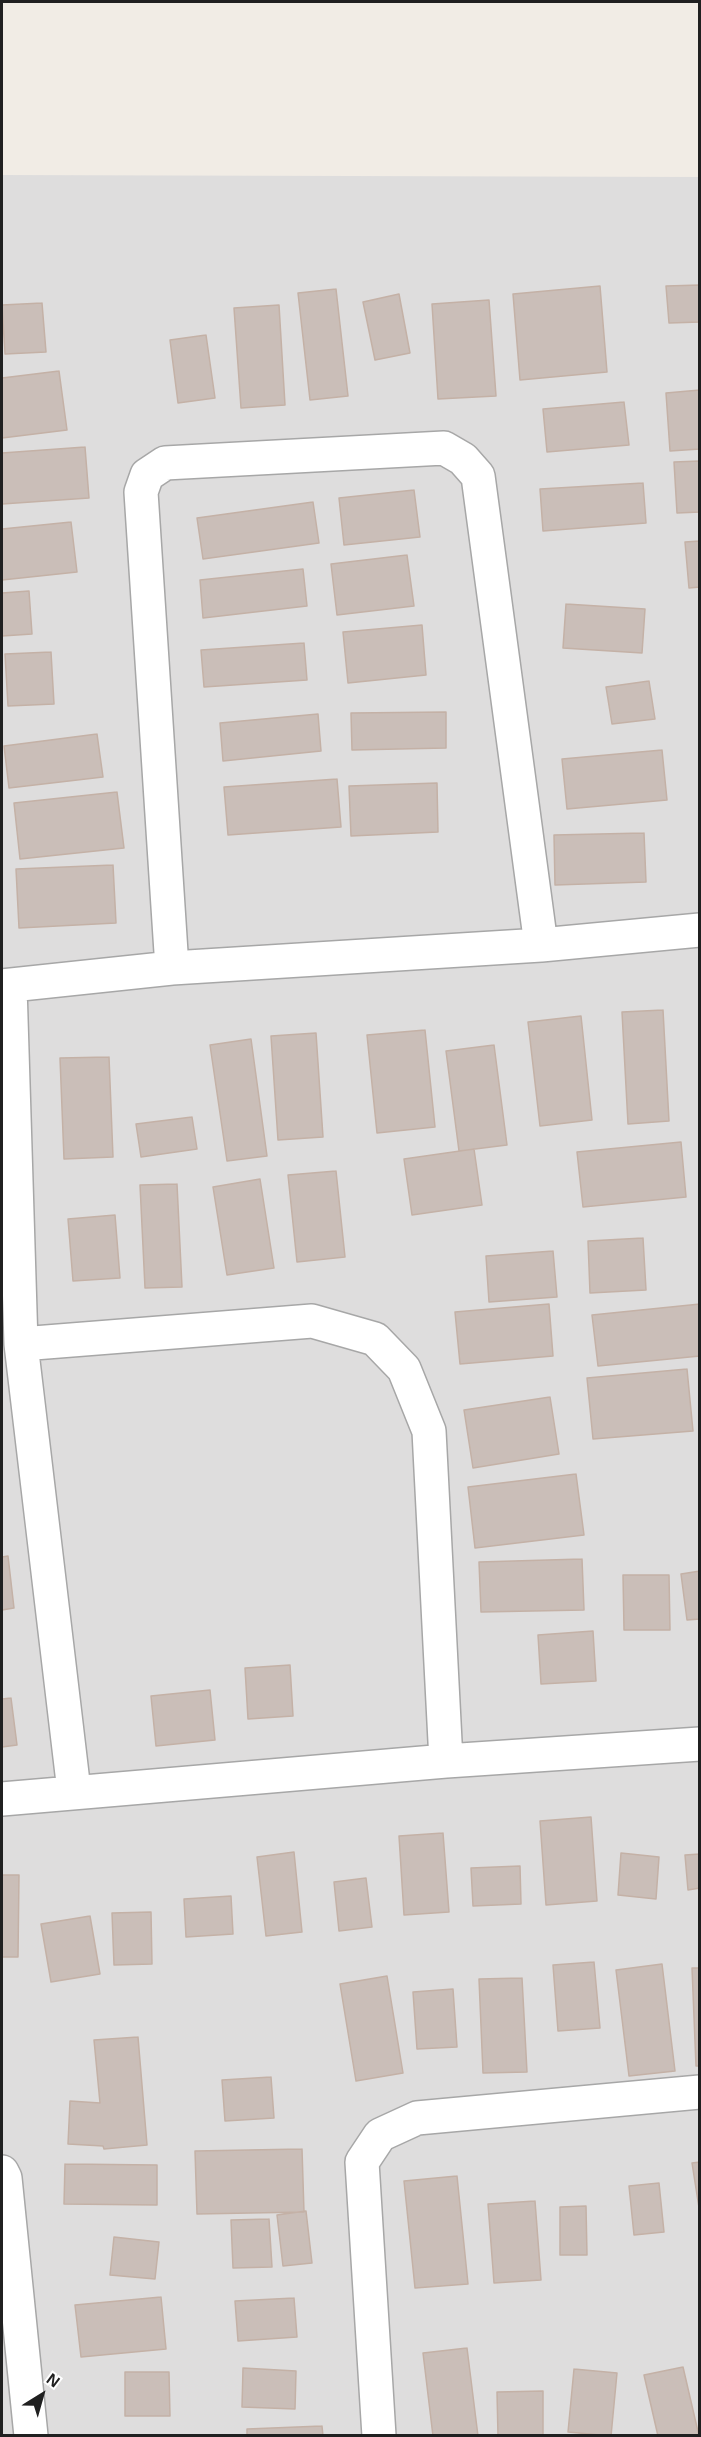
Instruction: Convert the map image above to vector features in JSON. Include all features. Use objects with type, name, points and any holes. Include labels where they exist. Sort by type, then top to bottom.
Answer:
[{"type":"street","points":[[172,968],[141,492],[147,475],[165,463],[444,448],[463,459],[478,476],[541,945]]},
{"type":"street","points":[[74,1791],[21,1344],[6,986],[172,968],[541,945],[699,930]]},
{"type":"street","points":[[21,1344],[312,1321],[375,1339],[404,1369],[429,1431],[446,1761]]},
{"type":"street","points":[[2,1799],[74,1791],[446,1761],[699,1744]]},
{"type":"street","points":[[379,2436],[362,2162],[380,2135],[417,2118],[699,2092]]},
{"type":"street","points":[[2,2172],[5,2178],[31,2436]]},
{"type":"shaded area","points":[[2,175],[699,177],[699,2435],[2,2436]]},
{"type":"building","points":[[700,285],[700,322],[669,323],[666,286]]},
{"type":"building","points":[[600,286],[607,372],[520,380],[513,294]]},
{"type":"building","points":[[336,289],[348,396],[310,400],[298,293]]},
{"type":"building","points":[[399,294],[410,353],[375,360],[363,302]]},
{"type":"building","points":[[489,300],[496,396],[438,399],[432,304]]},
{"type":"building","points":[[42,303],[46,352],[5,354],[2,305]]},
{"type":"building","points":[[279,305],[285,405],[241,408],[234,308]]},
{"type":"building","points":[[206,335],[215,398],[178,403],[170,340]]},
{"type":"building","points":[[59,371],[67,430],[2,438],[2,378]]},
{"type":"building","points":[[700,390],[700,449],[670,451],[666,393]]},
{"type":"building","points":[[624,402],[629,445],[547,452],[543,409]]},
{"type":"building","points":[[85,447],[89,498],[2,504],[2,453]]},
{"type":"building","points":[[700,461],[700,512],[677,513],[674,462]]},
{"type":"building","points":[[643,483],[646,523],[543,531],[540,489]]},
{"type":"building","points":[[414,490],[420,537],[344,545],[339,498]]},
{"type":"building","points":[[313,502],[319,543],[203,559],[197,518]]},
{"type":"building","points":[[71,522],[77,572],[2,580],[2,529]]},
{"type":"building","points":[[700,541],[700,587],[689,588],[685,542]]},
{"type":"building","points":[[407,555],[414,606],[337,615],[331,564]]},
{"type":"building","points":[[303,569],[307,606],[203,618],[200,580]]},
{"type":"building","points":[[29,591],[32,634],[2,636],[2,593]]},
{"type":"building","points":[[566,604],[645,609],[642,653],[563,648]]},
{"type":"building","points":[[422,625],[426,675],[348,683],[343,632]]},
{"type":"building","points":[[304,643],[307,680],[204,687],[201,650]]},
{"type":"building","points":[[51,652],[54,704],[8,706],[5,654]]},
{"type":"building","points":[[649,681],[655,719],[612,724],[606,687]]},
{"type":"building","points":[[446,712],[446,748],[352,750],[351,713]]},
{"type":"building","points":[[318,714],[321,751],[223,761],[220,723]]},
{"type":"building","points":[[97,734],[103,777],[9,788],[4,746]]},
{"type":"building","points":[[662,750],[667,800],[567,809],[562,759]]},
{"type":"building","points":[[337,779],[341,827],[228,835],[224,787]]},
{"type":"building","points":[[437,783],[438,832],[351,836],[349,786]]},
{"type":"building","points":[[117,792],[124,848],[20,859],[14,803]]},
{"type":"building","points":[[644,833],[646,882],[555,885],[554,835]]},
{"type":"building","points":[[113,865],[116,923],[19,928],[16,869]]},
{"type":"building","points":[[663,1010],[669,1121],[628,1124],[622,1012]]},
{"type":"building","points":[[581,1016],[592,1120],[540,1126],[528,1022]]},
{"type":"building","points":[[425,1030],[435,1127],[377,1133],[367,1035]]},
{"type":"building","points":[[316,1033],[323,1137],[278,1140],[271,1036]]},
{"type":"building","points":[[251,1039],[267,1156],[227,1161],[210,1045]]},
{"type":"building","points":[[494,1045],[507,1145],[459,1151],[446,1051]]},
{"type":"building","points":[[109,1057],[113,1157],[64,1159],[60,1058]]},
{"type":"building","points":[[192,1117],[197,1149],[141,1157],[136,1124]]},
{"type":"building","points":[[681,1142],[686,1197],[583,1207],[577,1152]]},
{"type":"building","points":[[474,1149],[482,1205],[412,1215],[404,1159]]},
{"type":"building","points":[[336,1171],[345,1257],[297,1262],[288,1175]]},
{"type":"building","points":[[260,1179],[274,1268],[227,1275],[213,1187]]},
{"type":"building","points":[[177,1184],[182,1287],[145,1288],[140,1185]]},
{"type":"building","points":[[115,1215],[120,1278],[73,1281],[68,1219]]},
{"type":"building","points":[[643,1238],[646,1290],[590,1293],[588,1241]]},
{"type":"building","points":[[553,1251],[557,1297],[489,1302],[486,1256]]},
{"type":"building","points":[[549,1304],[553,1356],[460,1364],[455,1312]]},
{"type":"building","points":[[700,1304],[700,1356],[598,1366],[592,1315]]},
{"type":"building","points":[[687,1369],[693,1431],[593,1439],[587,1378]]},
{"type":"building","points":[[550,1397],[559,1454],[473,1468],[464,1410]]},
{"type":"building","points":[[576,1474],[584,1535],[475,1548],[468,1487]]},
{"type":"building","points":[[8,1556],[14,1608],[2,1610],[2,1557]]},
{"type":"building","points":[[582,1559],[584,1610],[481,1612],[479,1562]]},
{"type":"building","points":[[700,1571],[700,1619],[687,1620],[681,1574]]},
{"type":"building","points":[[623,1575],[669,1575],[670,1630],[624,1630]]},
{"type":"building","points":[[593,1631],[596,1681],[541,1684],[538,1635]]},
{"type":"building","points":[[290,1665],[293,1716],[248,1719],[245,1668]]},
{"type":"building","points":[[210,1690],[215,1740],[156,1746],[151,1696]]},
{"type":"building","points":[[11,1698],[17,1745],[2,1747],[2,1699]]},
{"type":"building","points":[[591,1817],[597,1901],[546,1905],[540,1821]]},
{"type":"building","points":[[443,1833],[449,1912],[404,1915],[399,1836]]},
{"type":"building","points":[[294,1852],[302,1932],[266,1936],[257,1857]]},
{"type":"building","points":[[621,1853],[659,1857],[656,1899],[618,1895]]},
{"type":"building","points":[[700,1854],[700,1888],[688,1890],[685,1855]]},
{"type":"building","points":[[520,1866],[521,1904],[473,1906],[471,1868]]},
{"type":"building","points":[[2,1875],[19,1875],[18,1957],[2,1957]]},
{"type":"building","points":[[366,1878],[372,1927],[339,1931],[334,1882]]},
{"type":"building","points":[[231,1896],[233,1934],[186,1937],[184,1899]]},
{"type":"building","points":[[151,1912],[152,1964],[114,1965],[112,1913]]},
{"type":"building","points":[[90,1916],[100,1974],[51,1982],[41,1924]]},
{"type":"building","points":[[594,1962],[600,2028],[558,2031],[553,1965]]},
{"type":"building","points":[[662,1964],[675,2071],[629,2076],[616,1970]]},
{"type":"building","points":[[692,1968],[700,1968],[700,2066],[696,2066]]},
{"type":"building","points":[[387,1976],[403,2073],[356,2081],[340,1984]]},
{"type":"building","points":[[522,1978],[527,2072],[483,2073],[479,1979]]},
{"type":"building","points":[[453,1989],[457,2047],[417,2049],[413,1992]]},
{"type":"building","points":[[138,2037],[147,2145],[104,2149],[103,2146],[68,2144],[70,2101],[100,2103],[94,2040]]},
{"type":"building","points":[[271,2077],[274,2118],[225,2121],[222,2080]]},
{"type":"building","points":[[302,2149],[304,2212],[197,2214],[195,2151]]},
{"type":"building","points":[[700,2162],[700,2214],[692,2163]]},
{"type":"building","points":[[65,2164],[157,2165],[157,2205],[64,2204]]},
{"type":"building","points":[[457,2176],[468,2284],[415,2288],[404,2181]]},
{"type":"building","points":[[659,2183],[664,2232],[634,2235],[629,2186]]},
{"type":"building","points":[[535,2201],[541,2280],[494,2283],[488,2204]]},
{"type":"building","points":[[586,2206],[587,2255],[560,2255],[560,2207]]},
{"type":"building","points":[[306,2211],[312,2263],[283,2266],[277,2215]]},
{"type":"building","points":[[269,2219],[272,2267],[233,2268],[231,2220]]},
{"type":"building","points":[[114,2237],[159,2242],[155,2279],[110,2275]]},
{"type":"building","points":[[161,2297],[166,2349],[81,2357],[75,2305]]},
{"type":"building","points":[[294,2298],[297,2337],[238,2341],[235,2301]]},
{"type":"building","points":[[467,2348],[478,2436],[433,2436],[423,2353]]},
{"type":"building","points":[[683,2367],[699,2436],[658,2436],[644,2375]]},
{"type":"building","points":[[243,2368],[296,2371],[295,2409],[242,2407]]},
{"type":"building","points":[[574,2369],[617,2373],[611,2436],[568,2432]]},
{"type":"building","points":[[125,2372],[169,2372],[170,2416],[125,2416]]},
{"type":"building","points":[[543,2391],[543,2436],[498,2436],[497,2392]]},
{"type":"building","points":[[322,2426],[323,2436],[247,2436],[247,2429]]}]
